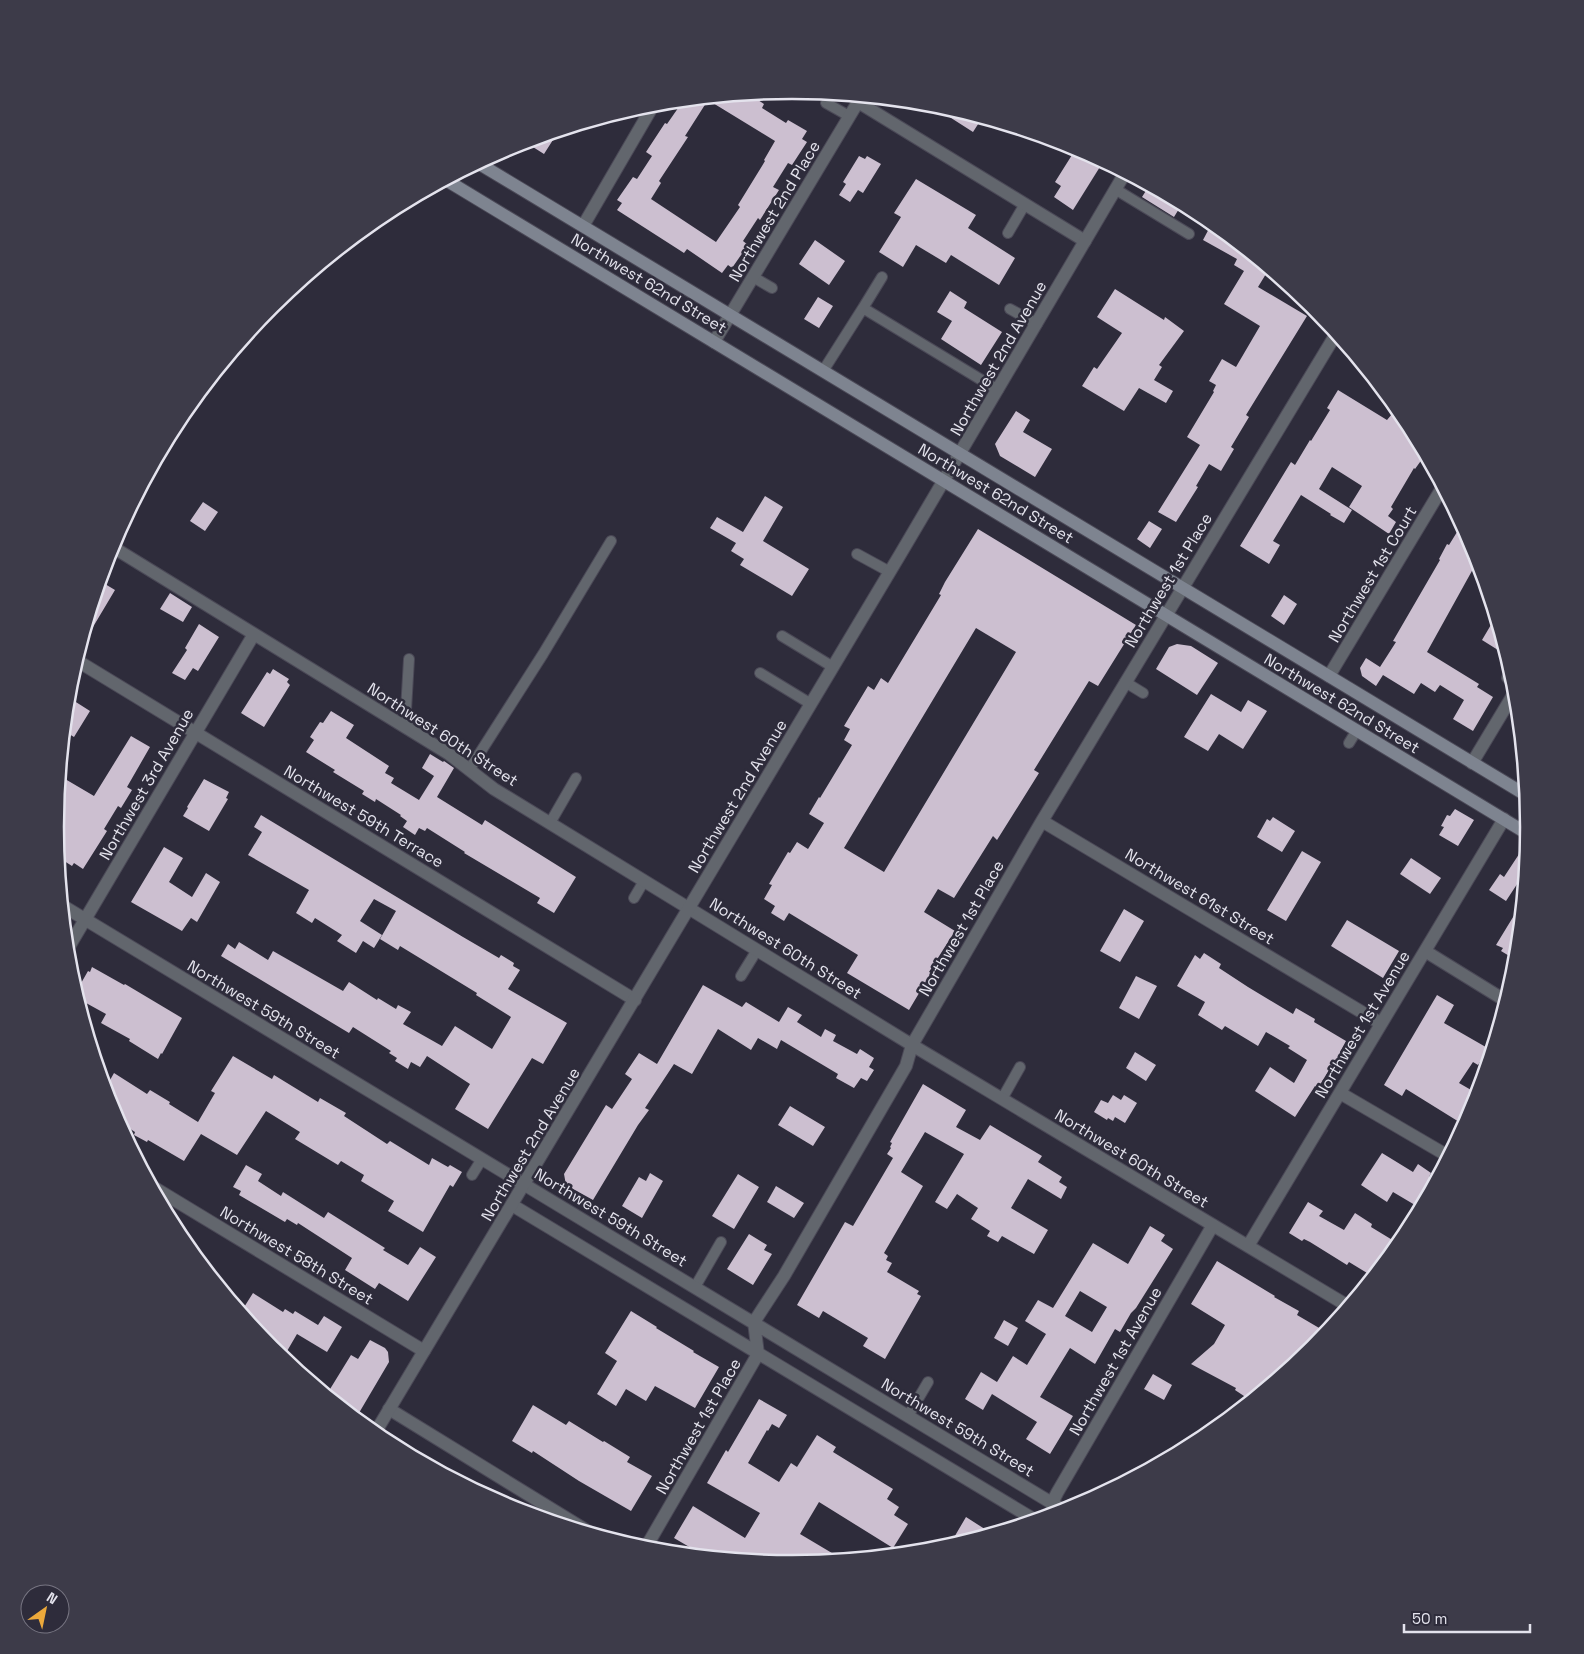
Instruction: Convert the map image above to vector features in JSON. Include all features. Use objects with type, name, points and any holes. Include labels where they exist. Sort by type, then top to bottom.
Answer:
[{"type":"main road","name":"Northwest 62nd Street","points":[[485,167],[1519,791]]},
{"type":"main road","name":"Northwest 62nd Street","points":[[452,184],[1520,829]]},
{"type":"street","name":"Northwest 2nd Place","points":[[714,342],[857,102]]},
{"type":"street","points":[[865,103],[1085,241]]},
{"type":"street","points":[[582,226],[648,113]]},
{"type":"street","name":"Northwest 2nd Avenue","points":[[378,1426],[635,1000],[1122,178]]},
{"type":"street","name":"Northwest 1st Place","points":[[650,1541],[758,1354],[754,1322],[784,1276],[906,1066],[912,1045],[1042,821],[1333,339]]},
{"type":"street","name":"Northwest 1st Court","points":[[1328,676],[1439,493]]},
{"type":"street","name":"Northwest 60th Street","points":[[118,550],[449,754],[494,788],[644,881],[912,1045],[1343,1303]]},
{"type":"street","name":"Northwest 3rd Avenue","points":[[73,940],[254,634]]},
{"type":"street","name":"Northwest 59th Terrace","points":[[83,664],[635,1000]]},
{"type":"street","points":[[1472,763],[1509,702]]},
{"type":"street","name":"Northwest 1st Avenue","points":[[1248,1246],[1504,819]]},
{"type":"street","name":"Northwest 61st Street","points":[[1042,821],[1380,1023]]},
{"type":"street","name":"Northwest 59th Street","points":[[69,910],[754,1322],[908,1416],[1050,1508]]},
{"type":"street","points":[[1425,951],[1499,997]]},
{"type":"street","points":[[1340,1093],[1443,1153]]},
{"type":"street","name":"Northwest 58th Street","points":[[162,1192],[424,1351]]},
{"type":"street","points":[[512,1205],[1028,1516]]},
{"type":"street","name":"Northwest 1st Avenue","points":[[1053,1507],[1213,1225]]},
{"type":"street","points":[[389,1409],[570,1520]]},
{"type":"lane","points":[[826,103],[850,116]]},
{"type":"lane","points":[[1115,190],[1189,234]]},
{"type":"lane","points":[[1008,233],[1025,204]]},
{"type":"lane","points":[[823,371],[882,276]]},
{"type":"lane","points":[[753,277],[772,288]]},
{"type":"lane","points":[[863,308],[998,390]]},
{"type":"lane","points":[[1010,309],[1037,324]]},
{"type":"lane","points":[[470,770],[611,541]]},
{"type":"lane","points":[[857,554],[890,572]]},
{"type":"lane","points":[[782,636],[833,667]]},
{"type":"lane","points":[[408,729],[406,710],[409,659]]},
{"type":"lane","points":[[760,674],[811,704]]},
{"type":"lane","points":[[1125,682],[1143,693]]},
{"type":"lane","points":[[1349,743],[1356,730]]},
{"type":"lane","points":[[550,823],[576,778]]},
{"type":"lane","points":[[634,898],[644,881]]},
{"type":"lane","points":[[741,976],[757,950]]},
{"type":"lane","points":[[1002,1099],[1020,1067]]},
{"type":"lane","points":[[472,1175],[482,1159]]},
{"type":"lane","points":[[695,1287],[721,1242]]},
{"type":"lane","points":[[908,1416],[928,1382]]},
{"type":"building","points":[[758,100],[764,104],[762,108],[786,123],[788,120],[807,131],[802,139],[807,142],[792,165],[788,163],[773,187],[779,190],[760,220],[758,218],[743,241],[748,245],[732,268],[728,265],[722,273],[687,249],[684,253],[617,210],[622,203],[617,200],[633,177],[637,179],[652,156],[646,152],[665,123],[667,124],[678,108],[705,104],[685,136],[688,137],[659,181],[661,183],[651,199],[716,242],[740,207],[738,205],[775,141],[713,103]]},
{"type":"building","points":[[949,117],[978,124],[973,132]]},
{"type":"building","points":[[554,139],[544,154],[532,147]]},
{"type":"building","points":[[1072,155],[1100,167],[1073,210],[1054,197],[1061,186],[1055,182]]},
{"type":"building","points":[[859,156],[865,159],[867,156],[881,164],[863,193],[858,190],[850,202],[839,195],[846,184],[843,182]]},
{"type":"building","points":[[916,179],[976,215],[968,228],[1015,258],[999,285],[951,255],[946,263],[916,245],[903,267],[879,252],[901,217],[894,213]]},
{"type":"building","points":[[1146,191],[1178,210],[1174,217],[1142,197]]},
{"type":"building","points":[[1209,230],[1266,274],[1258,287],[1307,316],[1246,415],[1249,417],[1231,447],[1234,449],[1221,471],[1209,464],[1196,486],[1198,487],[1176,522],[1158,512],[1200,445],[1187,437],[1214,392],[1216,385],[1209,381],[1222,359],[1236,367],[1260,326],[1224,304],[1244,271],[1234,265],[1237,259],[1203,240]]},
{"type":"building","points":[[815,240],[845,261],[829,285],[799,264]]},
{"type":"building","points":[[1115,289],[1164,320],[1165,317],[1184,331],[1159,365],[1162,367],[1154,380],[1173,391],[1166,403],[1139,388],[1124,411],[1082,386],[1094,367],[1097,369],[1122,333],[1097,317]]},
{"type":"building","points":[[950,291],[967,302],[964,308],[1002,332],[981,365],[941,339],[952,321],[937,312]]},
{"type":"building","points":[[818,297],[833,306],[819,328],[804,319]]},
{"type":"building","points":[[1338,390],[1387,420],[1392,414],[1421,460],[1414,468],[1391,507],[1393,509],[1388,516],[1396,522],[1389,534],[1349,507],[1362,486],[1332,467],[1319,489],[1352,510],[1344,523],[1301,495],[1273,541],[1280,545],[1269,564],[1240,546],[1291,462],[1295,465],[1311,441],[1330,410],[1327,408]]},
{"type":"building","points":[[1016,411],[1030,420],[1023,432],[1052,449],[1035,477],[1000,456],[995,444]]},
{"type":"building","points":[[765,496],[783,507],[763,541],[809,569],[792,596],[740,565],[744,559],[731,551],[736,543],[710,528],[717,517],[743,532]]},
{"type":"building","points":[[203,502],[218,512],[205,531],[190,521]]},
{"type":"building","points":[[1149,521],[1162,529],[1150,548],[1137,539]]},
{"type":"building","points":[[978,529],[1136,625],[1098,686],[1089,681],[1034,770],[1039,773],[997,840],[993,836],[954,898],[938,889],[924,912],[955,931],[929,972],[931,973],[909,1010],[847,973],[858,955],[789,913],[784,921],[771,913],[775,906],[764,899],[772,885],[769,884],[788,852],[790,853],[797,842],[808,849],[824,823],[809,814],[852,745],[844,740],[850,729],[844,726],[868,686],[874,690],[881,678],[888,683],[941,595],[939,594]],"holes":[[[976,628],[1016,652],[884,872],[844,848]]]},
{"type":"building","points":[[1457,532],[1473,569],[1427,652],[1479,684],[1477,687],[1493,697],[1473,731],[1453,719],[1464,700],[1440,685],[1435,692],[1421,683],[1414,694],[1383,675],[1376,686],[1362,676],[1360,668],[1366,658],[1380,667],[1396,642],[1393,641],[1440,560],[1447,544],[1449,545]]},
{"type":"building","points":[[105,584],[115,590],[92,629]]},
{"type":"building","points":[[170,593],[192,607],[183,622],[160,609]]},
{"type":"building","points":[[1284,595],[1297,604],[1284,625],[1271,616]]},
{"type":"building","points":[[199,624],[219,637],[198,671],[193,668],[185,680],[172,673],[187,650],[185,648]]},
{"type":"building","points":[[1491,625],[1498,650],[1482,640]]},
{"type":"building","points":[[1177,644],[1191,646],[1218,663],[1197,695],[1156,669],[1169,647]]},
{"type":"building","points":[[273,669],[289,679],[287,682],[290,685],[264,727],[241,713],[267,672],[270,674]]},
{"type":"building","points":[[1211,694],[1241,712],[1248,700],[1267,711],[1243,749],[1219,734],[1208,751],[1184,737]]},
{"type":"building","points":[[75,702],[90,711],[74,737],[70,734]]},
{"type":"building","points":[[331,711],[354,725],[346,738],[389,766],[385,773],[394,778],[391,783],[419,800],[434,776],[422,768],[430,754],[444,761],[454,768],[437,797],[482,825],[485,820],[576,877],[554,913],[537,903],[540,898],[464,853],[427,828],[425,831],[419,828],[415,835],[403,827],[407,821],[401,815],[376,799],[375,802],[362,794],[364,791],[333,772],[335,770],[306,752],[314,740],[310,737],[320,722],[323,723]]},
{"type":"building","points":[[131,736],[150,747],[127,787],[132,790],[121,808],[118,806],[104,829],[107,831],[83,869],[74,863],[72,866],[65,861],[65,779],[94,796]]},
{"type":"building","points":[[204,779],[229,792],[226,798],[228,799],[209,831],[183,816]]},
{"type":"building","points":[[1455,809],[1474,820],[1458,846],[1439,835],[1444,827],[1441,826],[1447,815],[1450,816]]},
{"type":"building","points":[[261,815],[463,937],[499,958],[501,955],[514,963],[513,966],[520,970],[508,989],[567,1023],[543,1064],[532,1058],[488,1129],[455,1109],[470,1084],[427,1056],[420,1067],[411,1062],[408,1069],[395,1061],[397,1058],[389,1053],[391,1051],[353,1027],[349,1033],[221,956],[228,944],[235,949],[239,942],[268,960],[273,951],[343,991],[349,982],[377,1000],[378,998],[396,1009],[398,1005],[411,1012],[403,1024],[442,1046],[455,1026],[492,1049],[511,1017],[476,995],[477,993],[400,946],[398,950],[380,939],[396,911],[374,899],[360,921],[382,935],[374,948],[363,941],[356,953],[337,941],[342,935],[315,918],[312,923],[296,913],[309,890],[248,855],[262,832],[254,827]]},
{"type":"building","points":[[1273,817],[1295,831],[1282,852],[1257,837],[1267,819],[1270,821]]},
{"type":"building","points":[[164,847],[183,858],[169,882],[192,897],[206,873],[220,882],[197,922],[191,918],[182,931],[131,902]]},
{"type":"building","points":[[1302,851],[1321,862],[1286,921],[1267,910]]},
{"type":"building","points":[[1519,853],[1518,882],[1506,901],[1489,890],[1500,874],[1504,877]]},
{"type":"building","points":[[1411,858],[1441,878],[1430,894],[1400,874]]},
{"type":"building","points":[[1124,909],[1144,921],[1120,962],[1100,951]]},
{"type":"building","points":[[1515,914],[1508,955],[1501,951],[1503,948],[1496,945]]},
{"type":"building","points":[[1347,920],[1399,951],[1383,978],[1331,946]]},
{"type":"building","points":[[1204,953],[1221,964],[1219,968],[1248,987],[1293,1014],[1296,1008],[1315,1019],[1314,1022],[1346,1041],[1332,1071],[1329,1070],[1318,1088],[1315,1086],[1295,1117],[1255,1091],[1270,1067],[1294,1083],[1307,1060],[1288,1048],[1290,1046],[1266,1032],[1258,1046],[1225,1026],[1222,1030],[1198,1015],[1205,1002],[1177,986],[1195,955],[1200,959]]},
{"type":"building","points":[[92,967],[182,1018],[158,1059],[129,1041],[130,1039],[101,1023],[106,1014],[86,1003],[81,983],[88,971],[90,972]]},
{"type":"building","points":[[1136,976],[1157,986],[1139,1019],[1119,1008]]},
{"type":"building","points":[[703,985],[742,1007],[746,1002],[779,1022],[788,1007],[802,1015],[797,1022],[821,1037],[825,1029],[836,1035],[833,1041],[857,1054],[860,1049],[874,1058],[869,1067],[874,1070],[867,1081],[861,1078],[854,1088],[836,1078],[838,1074],[781,1040],[777,1049],[758,1038],[751,1050],[718,1029],[692,1074],[674,1064],[645,1108],[649,1110],[593,1200],[566,1185],[564,1174],[606,1105],[612,1109],[632,1079],[625,1074],[639,1053],[657,1064]]},
{"type":"building","points":[[1437,995],[1454,1005],[1444,1023],[1486,1047],[1481,1063],[1478,1065],[1473,1062],[1459,1083],[1471,1090],[1458,1121],[1406,1089],[1402,1096],[1384,1085]]},
{"type":"building","points":[[1135,1052],[1156,1065],[1146,1081],[1126,1068]]},
{"type":"building","points":[[233,1056],[272,1079],[274,1075],[318,1102],[320,1098],[346,1113],[344,1116],[387,1144],[390,1141],[429,1165],[432,1158],[462,1172],[453,1187],[450,1185],[423,1232],[388,1211],[394,1201],[361,1181],[364,1175],[341,1161],[338,1165],[295,1139],[300,1132],[266,1111],[237,1155],[201,1134],[184,1161],[148,1140],[147,1142],[134,1135],[135,1132],[129,1128],[110,1081],[114,1073],[147,1094],[150,1090],[198,1122],[215,1093],[211,1091]]},
{"type":"building","points":[[923,1084],[966,1110],[956,1127],[980,1140],[990,1125],[1042,1156],[1038,1162],[1062,1177],[1059,1182],[1067,1187],[1061,1199],[1028,1179],[1011,1208],[1048,1230],[1034,1254],[1002,1236],[998,1242],[987,1236],[990,1231],[971,1219],[978,1208],[957,1194],[947,1209],[935,1202],[964,1154],[925,1132],[901,1172],[923,1186],[884,1253],[888,1256],[886,1260],[892,1263],[887,1272],[919,1291],[917,1294],[921,1296],[885,1359],[863,1346],[868,1338],[823,1311],[819,1318],[797,1305],[845,1222],[853,1226],[893,1158],[887,1154],[891,1148],[892,1143],[890,1142]]},
{"type":"building","points":[[1113,1095],[1121,1100],[1124,1095],[1137,1103],[1125,1123],[1115,1117],[1113,1121],[1108,1118],[1107,1120],[1094,1112],[1101,1100],[1108,1103]]},
{"type":"building","points":[[790,1106],[825,1127],[813,1146],[778,1125]]},
{"type":"building","points":[[1382,1153],[1413,1172],[1418,1164],[1431,1173],[1415,1205],[1393,1192],[1387,1202],[1361,1185]]},
{"type":"building","points":[[246,1165],[262,1174],[258,1181],[281,1196],[283,1192],[324,1218],[328,1212],[408,1265],[420,1247],[436,1257],[408,1301],[379,1283],[375,1289],[345,1270],[352,1258],[298,1223],[297,1225],[287,1219],[285,1222],[239,1195],[241,1191],[233,1187]]},
{"type":"building","points":[[650,1173],[663,1181],[642,1218],[622,1206],[639,1177],[646,1181]]},
{"type":"building","points":[[738,1174],[759,1187],[734,1229],[712,1216]]},
{"type":"building","points":[[776,1186],[804,1203],[794,1218],[767,1202]]},
{"type":"building","points":[[1308,1202],[1323,1211],[1319,1216],[1344,1230],[1355,1213],[1372,1224],[1371,1227],[1392,1240],[1367,1273],[1349,1262],[1347,1265],[1310,1242],[1304,1239],[1302,1241],[1289,1233]]},
{"type":"building","points":[[1150,1226],[1165,1235],[1161,1241],[1173,1249],[1120,1332],[1115,1329],[1095,1364],[1070,1348],[1040,1397],[1073,1416],[1050,1454],[1026,1439],[1037,1422],[992,1394],[983,1410],[965,1399],[981,1372],[997,1382],[1013,1356],[1027,1365],[1046,1334],[1025,1321],[1038,1300],[1053,1308],[1093,1243],[1128,1264]],"holes":[[[1080,1291],[1107,1307],[1092,1332],[1065,1316]]]},
{"type":"building","points":[[749,1234],[767,1245],[764,1250],[772,1254],[753,1285],[727,1269]]},
{"type":"building","points":[[1217,1261],[1299,1311],[1297,1315],[1320,1328],[1272,1375],[1245,1397],[1235,1390],[1236,1388],[1191,1364],[1214,1344],[1225,1325],[1191,1304]]},
{"type":"building","points":[[253,1293],[283,1312],[285,1309],[293,1314],[295,1311],[318,1325],[324,1316],[342,1327],[327,1352],[297,1334],[287,1351],[244,1307]]},
{"type":"building","points":[[631,1311],[719,1367],[695,1408],[655,1386],[646,1401],[626,1389],[616,1406],[597,1394],[617,1361],[605,1353]]},
{"type":"building","points":[[1004,1320],[1018,1328],[1008,1346],[994,1338]]},
{"type":"building","points":[[370,1340],[385,1348],[388,1352],[389,1362],[359,1413],[330,1389],[351,1355],[358,1359]]},
{"type":"building","points":[[1153,1374],[1172,1385],[1164,1400],[1144,1389]]},
{"type":"building","points":[[759,1399],[787,1415],[779,1428],[772,1424],[767,1430],[748,1463],[779,1482],[791,1463],[797,1467],[817,1435],[836,1447],[833,1452],[893,1489],[887,1499],[899,1507],[894,1515],[908,1524],[893,1548],[819,1502],[800,1534],[834,1554],[744,1554],[691,1548],[674,1538],[693,1506],[745,1538],[760,1513],[707,1483],[726,1450],[728,1452]]},
{"type":"building","points":[[533,1405],[566,1425],[569,1421],[604,1441],[630,1457],[627,1462],[652,1476],[631,1511],[579,1481],[533,1451],[532,1453],[512,1441]]},
{"type":"building","points":[[966,1517],[984,1529],[980,1530],[955,1536]]}]
